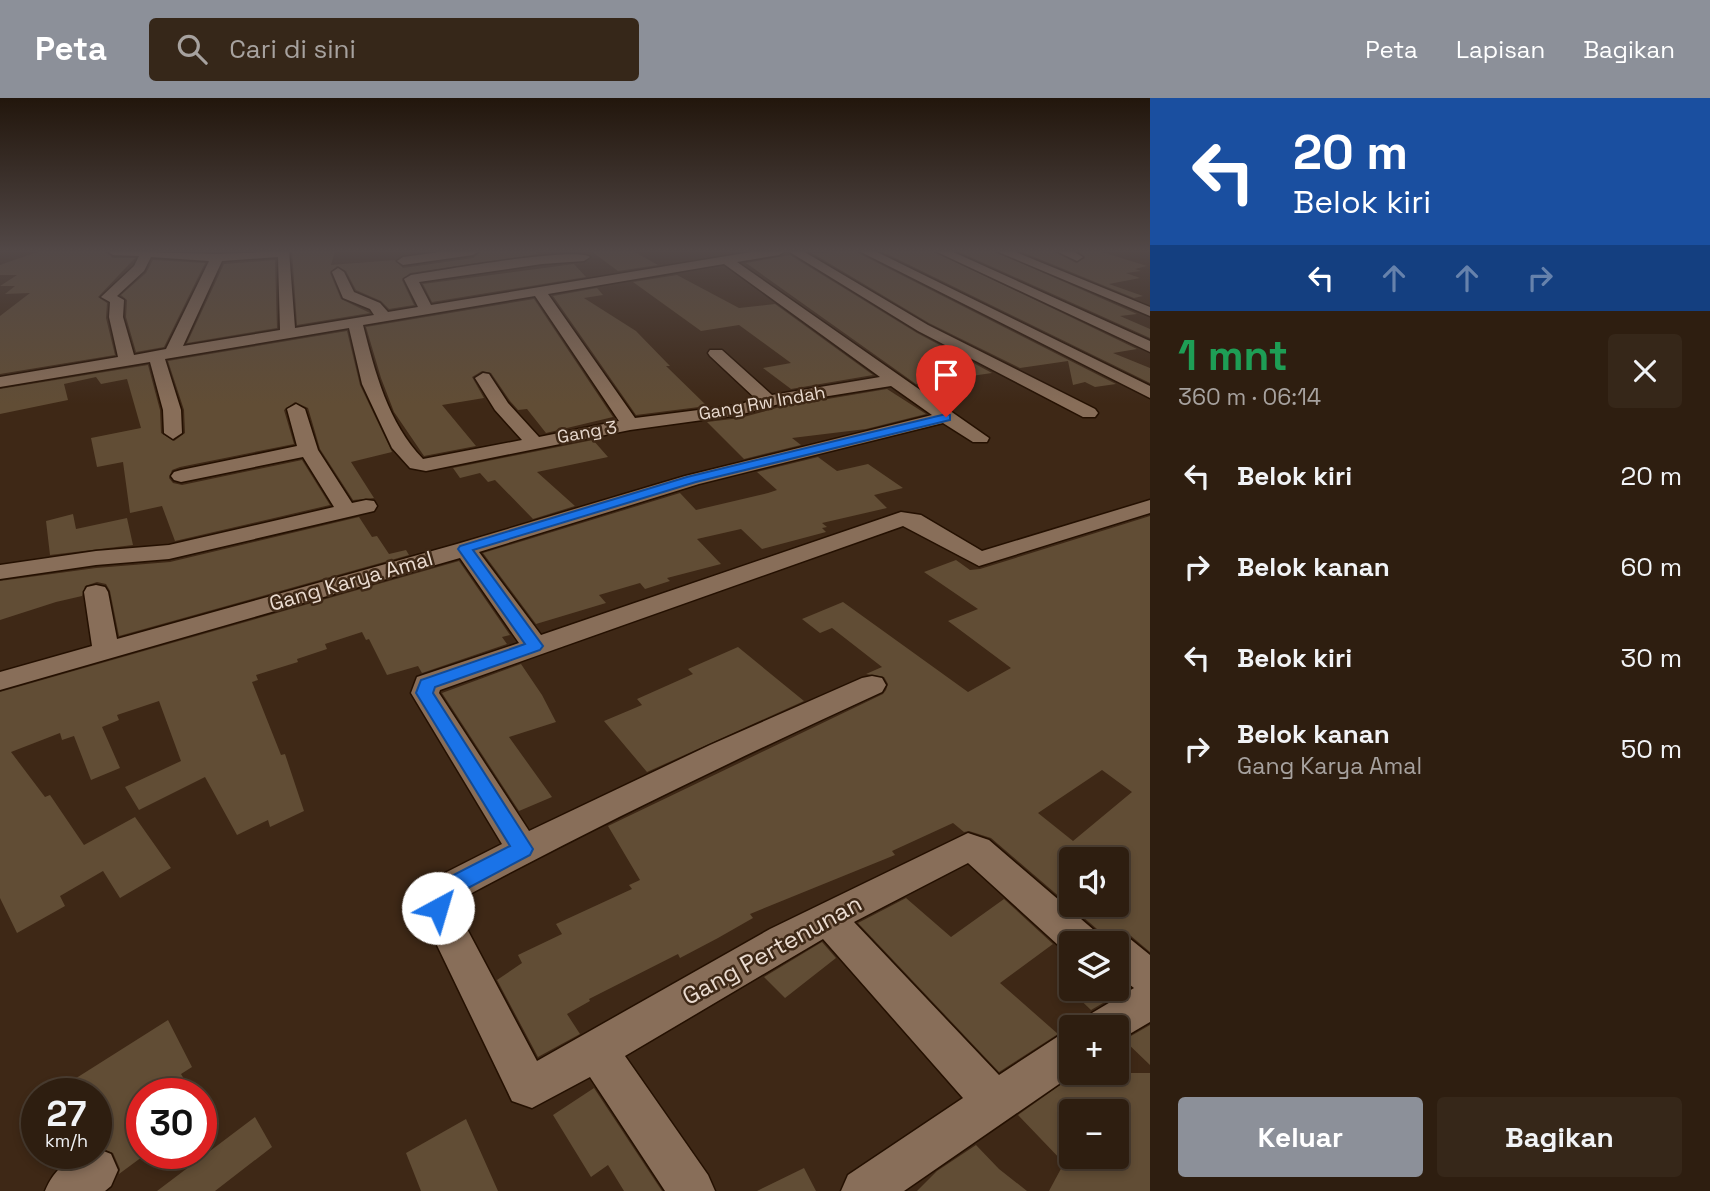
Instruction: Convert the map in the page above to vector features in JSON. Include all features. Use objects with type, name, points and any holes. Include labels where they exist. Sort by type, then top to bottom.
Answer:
[{"type":"street","points":[[117,302],[116,317],[127,360]]},
{"type":"street","points":[[173,433],[164,354],[193,302]]},
{"type":"street","points":[[286,302],[288,332]]},
{"type":"street","points":[[365,302],[375,306],[383,316]]},
{"type":"street","points":[[423,302],[426,309]]},
{"type":"street","points":[[0,382],[467,302]]},
{"type":"street","name":"Gang 3","points":[[355,321],[370,384],[402,448],[417,464],[426,465],[630,424],[546,302]]},
{"type":"street","points":[[785,302],[946,417],[980,438]]},
{"type":"street","points":[[879,302],[923,328],[1089,412]]},
{"type":"street","points":[[967,302],[1150,393]]},
{"type":"street","points":[[1052,302],[1150,347]]},
{"type":"street","points":[[1126,302],[1150,312]]},
{"type":"street","points":[[716,353],[769,402]]},
{"type":"street","points":[[812,373],[836,389]]},
{"type":"street","points":[[483,379],[501,406],[534,442]]},
{"type":"street","name":"Gang Rw Indah","points":[[630,424],[739,410],[836,389],[894,380]]},
{"type":"street","points":[[0,572],[96,558],[169,552],[356,508],[308,450],[296,408]]},
{"type":"street","name":"Gang Karya Amal","points":[[0,681],[465,549],[692,480],[946,417]]},
{"type":"street","points":[[181,476],[308,450]]},
{"type":"street","points":[[872,685],[721,753],[523,849],[425,693],[427,684],[901,519],[913,520],[979,559],[1150,506]]},
{"type":"street","points":[[465,549],[535,646]]},
{"type":"street","points":[[96,592],[106,651]]},
{"type":"street","name":"Gang Pertenunan","points":[[523,849],[445,890],[438,901],[440,914],[527,1086],[532,1087],[783,941],[964,848],[972,848],[1068,931]]},
{"type":"street","points":[[827,918],[996,1103]]},
{"type":"street","points":[[1129,961],[1150,978]]},
{"type":"street","points":[[1126,1015],[1150,1000]]},
{"type":"street","points":[[596,1050],[691,1191]]},
{"type":"street","points":[[864,1191],[1059,1059]]},
{"type":"building","points":[[18,302],[106,302],[106,318],[115,355],[0,374],[0,316]]},
{"type":"building","points":[[127,302],[186,302],[164,347],[136,352],[126,317]]},
{"type":"building","points":[[206,302],[276,302],[277,328],[187,343]]},
{"type":"building","points":[[295,302],[347,302],[370,313],[297,325]]},
{"type":"building","points":[[382,302],[413,302],[414,305],[389,309]]},
{"type":"building","points":[[516,302],[536,302],[613,417],[546,433],[527,409],[518,410],[491,373],[482,371],[472,377],[484,398],[442,405],[476,446],[424,456],[394,412],[366,327]]},
{"type":"building","points":[[557,302],[590,302],[636,331],[670,366],[666,366],[707,406],[636,415]]},
{"type":"building","points":[[661,302],[728,302],[739,308],[775,304],[873,375],[791,389],[763,368],[791,363],[739,325],[701,331]]},
{"type":"building","points":[[801,302],[867,302],[917,333],[992,373],[916,384]]},
{"type":"building","points":[[894,302],[955,302],[1116,384],[1095,387],[1085,382],[1073,385],[1068,361],[1020,368],[929,323]]},
{"type":"building","points":[[985,302],[1039,302],[1137,349],[1113,353],[1150,368],[1150,383]]},
{"type":"building","points":[[1070,302],[1110,302],[1137,314],[1120,316],[1150,329],[1150,338]]},
{"type":"building","points":[[347,331],[360,385],[392,452],[351,462],[374,498],[353,500],[320,449],[308,408],[295,402],[284,410],[294,444],[180,467],[172,470],[169,478],[173,483],[182,485],[302,460],[330,505],[175,541],[162,506],[130,513],[123,462],[97,467],[91,438],[141,428],[127,379],[101,384],[96,377],[64,384],[68,400],[0,414],[0,389],[148,365],[160,410],[161,433],[174,441],[185,433],[184,410],[168,361]]},
{"type":"building","points":[[887,389],[926,414],[866,429],[792,438],[801,445],[744,459],[707,422],[740,418],[780,407]]},
{"type":"building","points":[[593,440],[608,457],[537,472],[575,506],[533,519],[495,480],[488,482],[480,473],[460,478],[453,468]]},
{"type":"building","points":[[818,457],[837,471],[868,464],[903,488],[874,495],[887,508],[822,523],[827,527],[822,528],[826,532],[762,549],[741,529],[697,539],[721,564],[667,578],[670,581],[645,589],[640,583],[599,595],[606,603],[536,624],[483,553],[680,493],[696,510],[768,493],[777,490],[757,472]]},
{"type":"building","points":[[73,514],[76,529],[127,518],[133,545],[50,555],[46,521]]},
{"type":"building","points":[[1150,516],[1150,952],[1129,935],[1129,931],[1098,931],[1083,917],[1129,917],[1129,847],[1059,847],[1059,896],[991,838],[964,832],[953,823],[892,851],[895,855],[750,914],[753,918],[718,938],[680,958],[678,954],[589,999],[590,1001],[567,1014],[580,1034],[538,1057],[497,980],[522,963],[518,955],[562,934],[556,924],[632,889],[629,885],[640,880],[608,826],[883,694],[888,684],[884,677],[866,674],[882,667],[832,628],[820,633],[802,619],[843,602],[968,692],[1011,668],[948,621],[978,609],[924,572],[956,560],[970,570]],"holes":[[[1102,770],[1132,792],[1073,841],[1038,813]]]},
{"type":"building","points":[[359,517],[372,537],[377,536],[389,554],[406,550],[409,555],[119,636],[110,591],[106,584],[97,582],[85,586],[82,596],[0,620],[0,581],[96,568],[170,562]]},
{"type":"building","points":[[459,561],[510,635],[502,637],[507,644],[422,673],[418,666],[387,675],[369,639],[366,640],[362,632],[325,644],[327,649],[297,659],[298,662],[256,675],[258,680],[252,682],[281,755],[285,754],[304,811],[270,827],[268,820],[237,835],[205,777],[139,810],[125,787],[181,761],[159,701],[117,715],[119,720],[102,727],[120,768],[91,780],[74,736],[62,740],[60,733],[11,752],[45,797],[50,795],[84,845],[135,817],[171,868],[120,898],[103,871],[60,896],[65,906],[17,933],[0,898],[0,692]]},
{"type":"building","points":[[738,647],[804,701],[647,772],[604,721],[642,705],[637,699],[693,674],[688,669]]},
{"type":"building","points":[[521,664],[556,722],[509,737],[552,797],[519,811],[442,693]]},
{"type":"building","points":[[906,898],[951,937],[1004,899],[1053,944],[1000,983],[1058,1034],[999,1072],[858,923]]},
{"type":"building","points":[[822,942],[836,958],[785,998],[764,977]]},
{"type":"building","points":[[1082,1001],[1107,1001],[1091,1010]]},
{"type":"building","points":[[168,1020],[192,1067],[181,1074],[183,1078],[126,1078],[126,1169],[119,1174],[120,1169],[112,1153],[112,1078],[76,1078]]},
{"type":"building","points":[[1150,1025],[1150,1065],[1129,1045],[1129,1037]]},
{"type":"building","points":[[1129,1073],[1150,1073],[1150,1191],[1049,1191],[1061,1169],[1129,1169],[1129,1099],[1059,1099],[1059,1158],[1018,1115],[1060,1085],[1129,1085]]},
{"type":"building","points":[[594,1088],[662,1191],[624,1191],[608,1165],[591,1177],[553,1115]]},
{"type":"building","points":[[255,1117],[272,1147],[215,1191],[157,1191],[186,1169],[217,1169],[217,1146]]},
{"type":"building","points":[[466,1119],[498,1191],[421,1191],[406,1153]]},
{"type":"building","points":[[976,1145],[999,1169],[1027,1191],[917,1191],[937,1171]]},
{"type":"building","points":[[804,1168],[816,1191],[757,1191]]},
{"type":"route","points":[[438,908],[438,901],[445,890],[523,849],[425,693],[427,684],[535,646],[465,549],[692,480],[946,417]]}]
